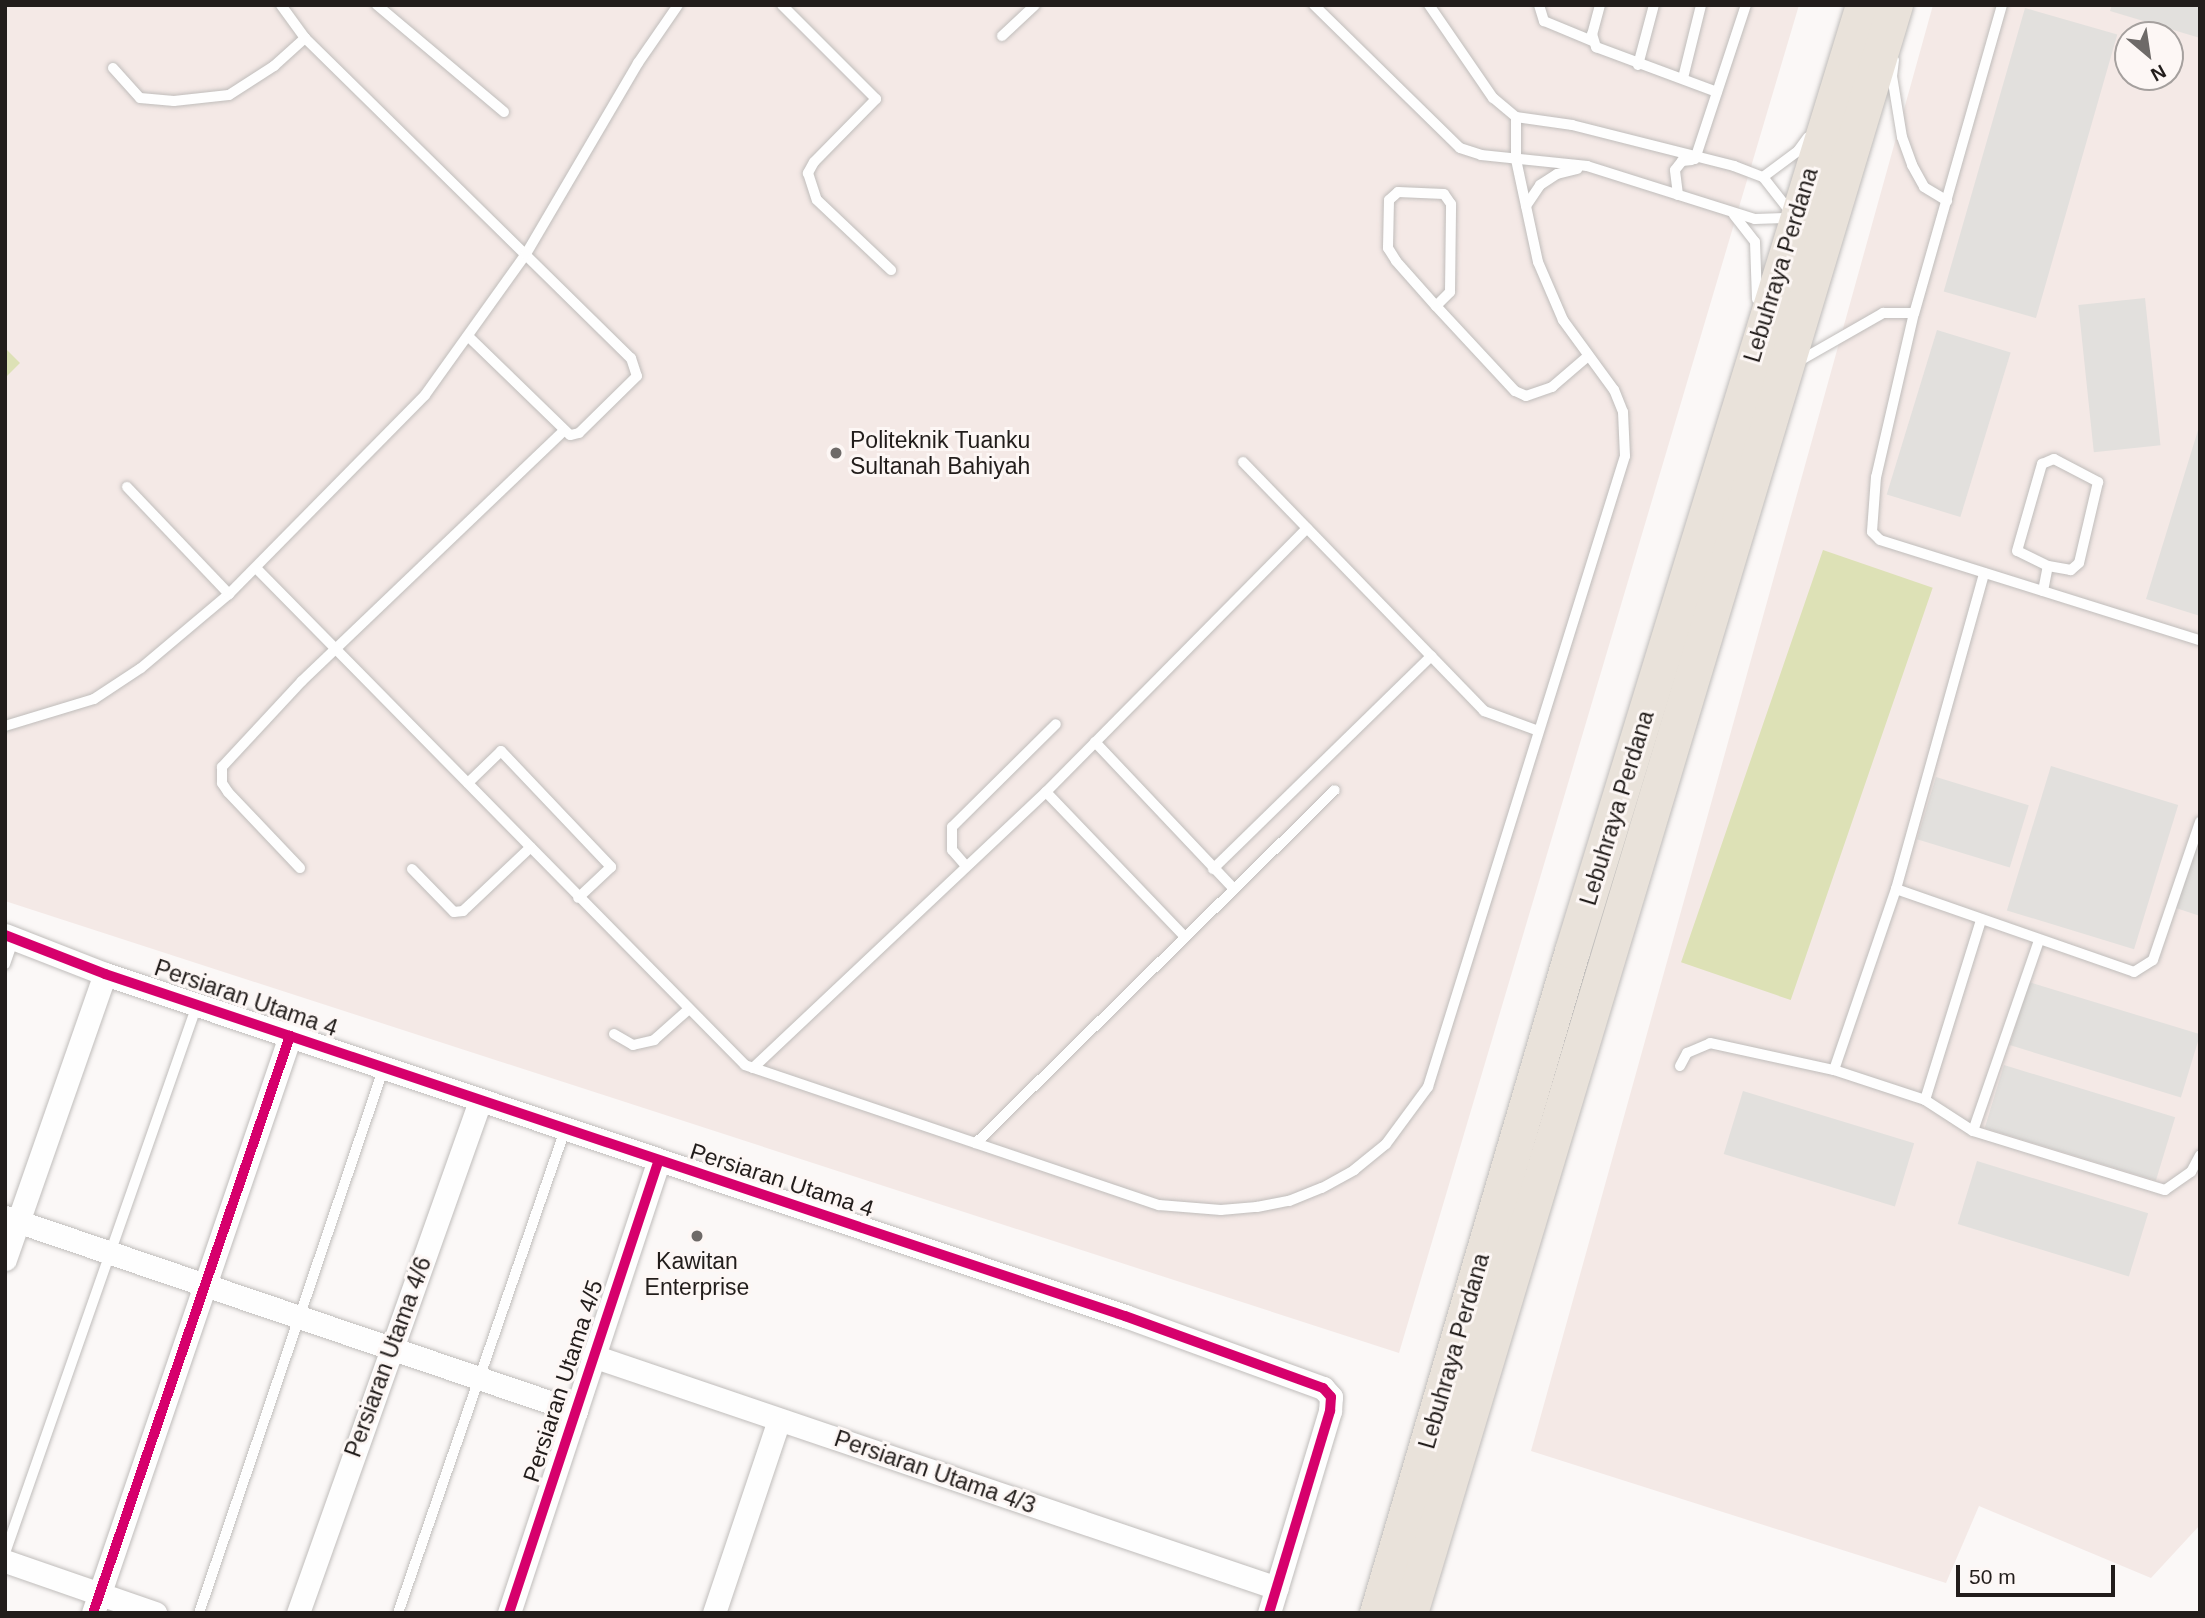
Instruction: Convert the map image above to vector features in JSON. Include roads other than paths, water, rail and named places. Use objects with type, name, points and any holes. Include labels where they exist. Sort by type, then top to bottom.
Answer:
[{"type":"main road","name":"Lebuhraya Perdana","points":[[1377,1613],[1794,218],[1863,5]]},
{"type":"main road","points":[[1788,356],[1798,259],[1794,218],[1828,162],[1869,33],[1885,5]]},
{"type":"main road","name":"Lebuhraya Perdana","points":[[1410,1613],[1895,5]]},
{"type":"street","name":"Persiaran Utama 4","points":[[10,937],[106,974],[197,1002],[659,1162],[1125,1316],[1323,1388],[1331,1397],[1330,1411],[1269,1613]]},
{"type":"street","points":[[5,1259],[11,1219],[106,974]]},
{"type":"street","points":[[97,1603],[290,1036]]},
{"type":"street","name":"Persiaran Utama 4/6","points":[[298,1613],[480,1101]]},
{"type":"street","name":"Persiaran Utama 4/5","points":[[509,1613],[659,1162]]},
{"type":"street","points":[[11,1219],[576,1410]]},
{"type":"street","name":"Persiaran Utama 4/3","points":[[593,1356],[1277,1588]]},
{"type":"street","points":[[722,1610],[779,1420]]},
{"type":"street","points":[[5,1561],[97,1603],[155,1613]]},
{"type":"lane","points":[[281,5],[305,38],[631,358],[637,376],[579,433],[564,431],[468,336]]},
{"type":"lane","points":[[377,5],[504,112]]},
{"type":"lane","points":[[7,722],[94,699],[141,668],[229,594],[425,396],[526,254],[638,63],[678,5]]},
{"type":"lane","points":[[800,5],[786,10],[876,99],[808,173],[817,200],[891,270]]},
{"type":"lane","points":[[1002,36],[1035,5]]},
{"type":"lane","points":[[1314,5],[1447,140],[1481,155],[1587,166],[1755,219],[1794,218]]},
{"type":"lane","points":[[1429,5],[1493,98],[1516,117],[1572,125],[1763,177],[1794,218]]},
{"type":"lane","points":[[1539,5],[1544,21],[1592,41],[1638,65],[1683,78],[1717,92]]},
{"type":"lane","points":[[1592,41],[1600,5]]},
{"type":"lane","points":[[1638,65],[1654,5]]},
{"type":"lane","points":[[1683,78],[1701,5]]},
{"type":"lane","points":[[1695,159],[1746,5]]},
{"type":"lane","points":[[1902,5],[1892,76],[1902,137],[1924,187],[1947,201]]},
{"type":"lane","points":[[2002,5],[1914,313],[1876,477],[1872,531],[1880,540],[2200,640]]},
{"type":"lane","points":[[113,68],[140,98],[174,101],[229,94],[274,66],[305,38]]},
{"type":"lane","points":[[1763,177],[1798,151],[1833,100]]},
{"type":"lane","points":[[256,568],[578,898],[689,1009],[753,1068],[1179,1208],[1221,1210],[1289,1201],[1354,1170],[1385,1144],[1428,1087],[1536,730],[1625,456],[1623,412],[1606,377],[1588,356],[1552,298],[1516,159],[1516,117]]},
{"type":"lane","points":[[1678,195],[1675,170],[1682,161],[1695,159]]},
{"type":"lane","points":[[1526,205],[1557,174],[1587,166]]},
{"type":"lane","points":[[1436,306],[1450,292],[1451,204],[1444,194],[1398,192],[1390,200],[1388,248],[1436,306],[1515,390],[1526,396],[1552,387],[1588,356]]},
{"type":"lane","points":[[1731,212],[1755,242],[1759,267],[1754,354]]},
{"type":"lane","points":[[1788,356],[1883,313],[1914,313]]},
{"type":"lane","points":[[300,868],[228,792],[222,783],[222,767],[336,650],[564,431]]},
{"type":"lane","points":[[2054,459],[2094,476],[2099,490],[2076,568],[2048,566],[2020,556],[2017,547],[2042,464],[2054,459]]},
{"type":"lane","points":[[1243,462],[1483,711],[1536,730]]},
{"type":"lane","points":[[127,487],[229,594]]},
{"type":"lane","points":[[753,1068],[1046,792],[1307,528]]},
{"type":"lane","points":[[2043,591],[2048,566]]},
{"type":"lane","points":[[1834,1070],[1896,889],[1984,573]]},
{"type":"lane","points":[[1213,869],[1431,656]]},
{"type":"lane","points":[[966,866],[952,850],[952,827],[1056,724]]},
{"type":"lane","points":[[1096,742],[1233,888]]},
{"type":"lane","points":[[468,783],[501,751],[611,867],[578,898]]},
{"type":"lane","points":[[976,1143],[1183,934],[1335,790]]},
{"type":"lane","points":[[1046,792],[1183,934]]},
{"type":"lane","points":[[1896,889],[2134,972],[2153,960],[2200,822]]},
{"type":"lane","points":[[412,869],[454,912],[463,911],[531,847]]},
{"type":"lane","points":[[1925,1100],[1981,920]]},
{"type":"lane","points":[[5,964],[10,937]]},
{"type":"lane","points":[[1973,1130],[2039,940]]},
{"type":"lane","points":[[5,1553],[197,1002]]},
{"type":"lane","points":[[614,1034],[633,1045],[654,1040],[689,1009]]},
{"type":"lane","points":[[1680,1066],[1687,1053],[1710,1044],[1834,1070],[1925,1100],[1973,1130],[2165,1190],[2191,1172],[2200,1154]]},
{"type":"lane","points":[[199,1613],[384,1067]]},
{"type":"lane","points":[[398,1613],[565,1130]]},
{"type":"place","name":"Politeknik Tuanku Sultanah Bahiyah","points":[[836,453]]},
{"type":"place","name":"Kawitan Enterprise","points":[[697,1236]]}]
